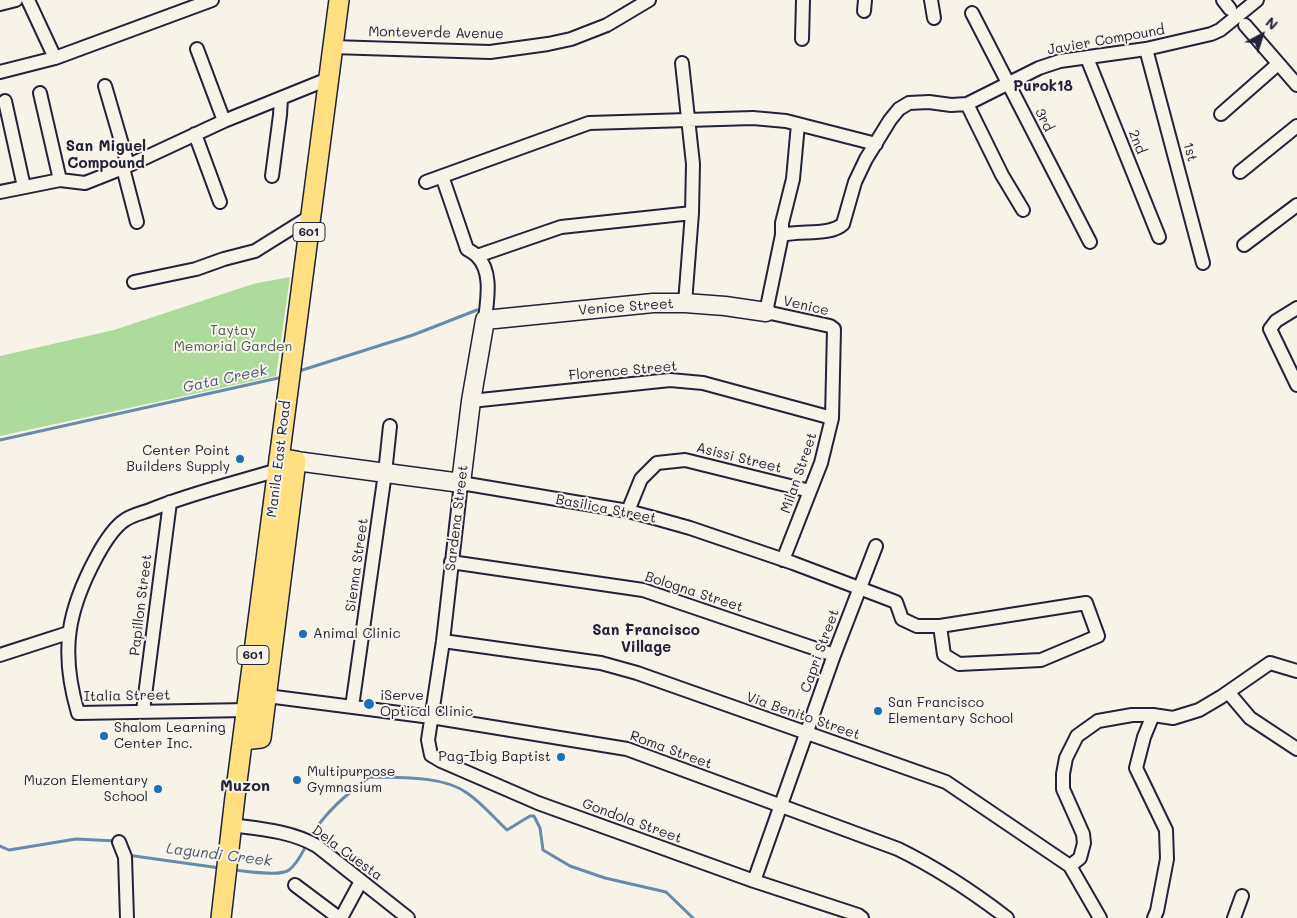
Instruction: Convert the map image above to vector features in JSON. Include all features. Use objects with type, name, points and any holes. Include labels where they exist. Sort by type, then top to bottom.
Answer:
[{"type":"main road","name":"Manila East Road","points":[[254,700],[264,574],[284,463],[290,373],[339,0]]},
{"type":"main road","points":[[221,918],[243,740],[261,738],[254,700],[282,577],[284,463]]},
{"type":"main road","points":[[264,574],[282,577]]},
{"type":"street","points":[[0,4],[16,0]]},
{"type":"street","points":[[28,0],[54,58]]},
{"type":"street","points":[[0,72],[54,58],[212,0]]},
{"type":"street","name":"Monteverde Avenue","points":[[332,46],[490,52],[548,44],[571,39],[607,26],[649,0]]},
{"type":"street","points":[[802,39],[803,0]]},
{"type":"street","points":[[931,0],[934,18]]},
{"type":"street","name":"Javier Compound","points":[[782,236],[793,232],[838,228],[843,224],[855,182],[866,160],[898,109],[909,103],[967,104],[1038,68],[1060,61],[1146,49],[1211,34],[1220,30],[1257,0]]},
{"type":"street","name":"3rd","points":[[972,13],[1090,242]]},
{"type":"street","points":[[1245,25],[1297,84]]},
{"type":"street","name":"1st","points":[[1146,49],[1203,263]]},
{"type":"street","points":[[197,50],[224,121]]},
{"type":"street","name":"2nd","points":[[1087,58],[1159,237]]},
{"type":"street","points":[[682,63],[693,164],[692,213],[685,303]]},
{"type":"street","points":[[1221,114],[1278,64]]},
{"type":"street","points":[[0,192],[60,180],[85,183],[126,167],[224,121],[328,78]]},
{"type":"street","points":[[105,86],[126,167],[137,222]]},
{"type":"street","points":[[40,93],[60,180]]},
{"type":"street","points":[[272,176],[281,98]]},
{"type":"street","points":[[5,101],[24,187]]},
{"type":"street","points":[[967,104],[1002,175],[1023,210]]},
{"type":"street","points":[[426,182],[589,123],[753,118],[786,121],[876,144]]},
{"type":"street","points":[[766,312],[782,236],[782,223],[793,179],[798,124]]},
{"type":"street","points":[[1240,172],[1297,126]]},
{"type":"street","points":[[195,134],[220,202]]},
{"type":"street","points":[[442,176],[467,249],[477,256],[483,265],[488,282],[485,320]]},
{"type":"street","points":[[1244,245],[1297,205]]},
{"type":"street","points":[[477,256],[561,227],[692,213]]},
{"type":"street","points":[[134,282],[196,269],[255,251],[311,216]]},
{"type":"street","name":"Venice Street","points":[[485,320],[653,303],[725,306],[766,312]]},
{"type":"street","points":[[1297,308],[1276,321],[1270,328],[1297,385]]},
{"type":"street","name":"Venice","points":[[766,312],[830,326],[834,329],[835,333]]},
{"type":"street","name":"Sardena Street","points":[[431,717],[443,641],[471,401],[485,320]]},
{"type":"street","name":"Milan Street","points":[[783,560],[821,463],[832,418],[835,333]]},
{"type":"street","name":"Florence Street","points":[[471,401],[670,380],[703,383],[832,418]]},
{"type":"street","name":"Sienna Street","points":[[352,707],[390,426]]},
{"type":"street","name":"Asissi Street","points":[[628,510],[641,479],[658,463],[685,460],[810,491]]},
{"type":"street","name":"Basilica Street","points":[[284,463],[461,483],[628,510],[690,528],[896,602],[902,619],[917,626],[940,626],[1086,603],[1098,636],[1041,660],[959,664],[944,655],[940,626]]},
{"type":"street","name":"Italia Street","points":[[254,700],[143,711],[78,713],[67,656],[68,633],[74,607],[90,569],[105,542],[125,520],[170,502],[284,463]]},
{"type":"street","name":"Papillon Street","points":[[143,711],[170,502]]},
{"type":"street","name":"Capri Street","points":[[754,881],[834,655],[876,546]]},
{"type":"street","name":"Bologna Street","points":[[451,562],[643,590],[834,655]]},
{"type":"street","points":[[0,655],[68,633]]},
{"type":"street","name":"Via Benito Street","points":[[443,641],[601,663],[637,673],[946,782],[1070,866],[1100,918]]},
{"type":"street","points":[[1070,866],[1080,858],[1084,843],[1083,834],[1063,789],[1062,774],[1066,758],[1077,736],[1098,721],[1132,716],[1172,718],[1199,710],[1270,663],[1297,671]]},
{"type":"street","points":[[1228,692],[1250,718],[1297,749]]},
{"type":"street","name":"Roma Street","points":[[254,700],[352,707],[431,717],[627,749],[898,849],[921,860],[974,892],[1007,918]]},
{"type":"street","points":[[1153,716],[1144,736],[1136,768],[1166,830],[1167,859],[1158,910],[1154,918]]},
{"type":"street","name":"Gondola Street","points":[[431,717],[428,740],[431,755],[441,761],[538,803],[862,918]]},
{"type":"street","name":"Dela Cuesta","points":[[232,825],[285,833],[304,839],[317,846],[408,918]]},
{"type":"street","points":[[119,842],[125,857],[127,918]]},
{"type":"street","points":[[295,885],[344,916],[361,880]]},
{"type":"street","points":[[1234,918],[1242,896]]},
{"type":"green space","name":"Taytay Memorial Garden","points":[[290,277],[276,376],[0,436],[0,356],[114,330],[253,284]]},
{"type":"waterway","name":"Gata Creek","points":[[296,372],[413,335],[477,310]]},
{"type":"waterway","name":"Gata Creek","points":[[0,440],[283,377]]},
{"type":"waterway","name":"Lagundi Creek","points":[[310,838],[329,812],[369,777],[433,780],[457,787],[467,793],[507,830],[530,816],[534,816],[540,828],[543,850],[570,866],[605,878],[666,892],[693,918]]},
{"type":"waterway","name":"Lagundi Creek","points":[[0,846],[9,850],[76,839],[116,841]]},
{"type":"waterway","name":"Lagundi Creek","points":[[234,870],[271,873],[285,872],[300,858],[307,844]]},
{"type":"waterway","name":"Lagundi Creek","points":[[127,855],[220,868]]},
{"type":"place","name":"Center Point Builders Supply","points":[[240,459]]},
{"type":"place","name":"Animal Clinic","points":[[303,634]]},
{"type":"place","name":"iServe Optical Clinic","points":[[369,704]]},
{"type":"place","name":"San Francisco Elementary School","points":[[878,711]]},
{"type":"place","name":"Shalom Learning Center Inc.","points":[[104,736]]},
{"type":"place","name":"Pag-Ibig Baptist","points":[[561,757]]},
{"type":"place","name":"Multipurpose Gymnasium","points":[[297,780]]},
{"type":"place","name":"Muzon Elementary School","points":[[158,789]]},
{"type":"district","name":"Purok18","points":[[1043,86]]},
{"type":"district","name":"San Miguel Compound","points":[[106,154]]},
{"type":"district","name":"San Francisco Village","points":[[646,638]]},
{"type":"district","name":"Muzon","points":[[245,786]]}]
